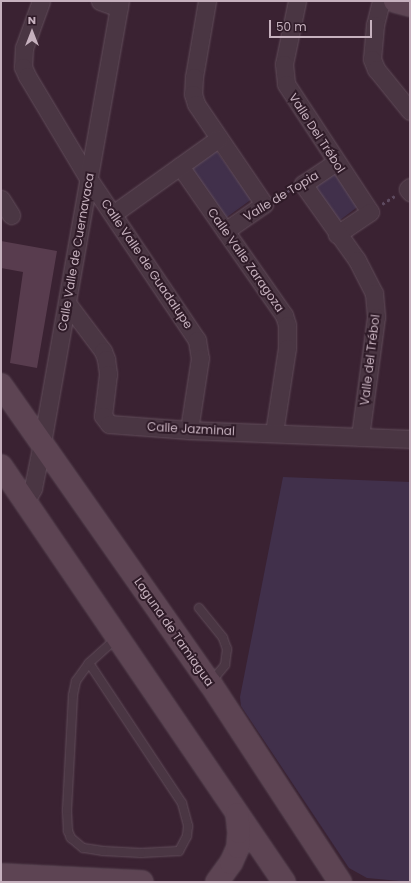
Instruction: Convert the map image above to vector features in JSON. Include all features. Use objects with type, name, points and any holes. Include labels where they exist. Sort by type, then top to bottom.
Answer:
[{"type":"main road","points":[[395,1],[410,5]]},
{"type":"main road","name":"Laguna de Tamiagua","points":[[1,385],[210,683],[340,882]]},
{"type":"main road","points":[[1,466],[284,882]]},
{"type":"main road","points":[[217,882],[232,863],[238,847],[240,832],[237,814]]},
{"type":"main road","points":[[1,875],[142,882]]},
{"type":"street","name":"Calle Valle de Guadalupe","points":[[41,1],[24,48],[23,67],[88,178],[197,340],[200,358],[189,430]]},
{"type":"street","points":[[100,1],[119,4]]},
{"type":"street","points":[[207,1],[194,76],[193,94],[196,104],[264,204]]},
{"type":"street","name":"Valle Del Trébol","points":[[297,1],[284,64],[286,84],[370,212]]},
{"type":"street","points":[[381,1],[375,25],[372,59],[376,69],[410,111]]},
{"type":"street","name":"Calle Valle de Cuernavaca","points":[[25,502],[33,488],[42,443],[119,4]]},
{"type":"street","points":[[113,214],[219,138]]},
{"type":"street","name":"Valle de Topia","points":[[303,184],[336,162]]},
{"type":"street","name":"Calle Valle Zaragoza","points":[[180,166],[278,305],[287,325],[287,348],[274,433]]},
{"type":"street","name":"Valle del Trébol","points":[[303,184],[337,234],[357,260],[370,284],[376,304],[376,317],[360,437]]},
{"type":"street","points":[[1,200],[11,214]]},
{"type":"street","name":"Valle de Topia","points":[[225,231],[264,204]]},
{"type":"street","points":[[337,234],[370,212]]},
{"type":"street","name":"Calle Jazminal","points":[[67,302],[106,359],[108,374],[103,408],[103,416],[105,421],[116,425],[189,430],[410,439]]},
{"type":"lane","points":[[198,608],[223,638],[227,649],[225,665],[210,683]]},
{"type":"lane","points":[[89,663],[182,803],[188,826],[187,836],[179,851],[141,853],[103,851],[83,848],[71,838],[68,831],[67,810],[73,695],[78,676],[89,663],[118,638]]},
{"type":"path","name":"Valle de Topia","points":[[264,204],[303,184]]},
{"type":"path","points":[[370,212],[409,189]]},
{"type":"shaded area","points":[[215,149],[251,199],[226,217],[190,167]]},
{"type":"shaded area","points":[[337,171],[362,204],[338,222],[313,189]]},
{"type":"shaded area","points":[[283,477],[410,482],[410,882],[367,878],[349,868],[241,706],[240,697]]},
{"type":"building","points":[[1,241],[57,251],[37,368],[10,363],[23,272],[1,268]]}]
